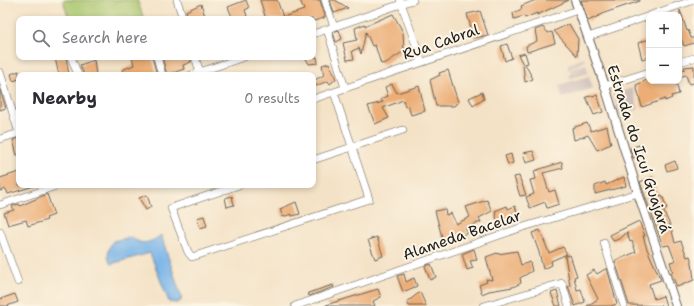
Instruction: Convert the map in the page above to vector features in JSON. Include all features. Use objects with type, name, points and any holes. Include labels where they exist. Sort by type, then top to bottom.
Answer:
[{"type":"street","points":[[177,0],[182,16]]},
{"type":"street","points":[[325,0],[330,28],[345,88]]},
{"type":"street","points":[[316,33],[400,2],[413,0]]},
{"type":"street","name":"Estrada do Icuí Guajará","points":[[575,0],[605,86],[638,193],[676,306]]},
{"type":"street","points":[[659,12],[694,0]]},
{"type":"street","points":[[400,2],[422,62]]},
{"type":"street","name":"Rua Cabral","points":[[316,98],[578,10]]},
{"type":"street","points":[[588,37],[646,16]]},
{"type":"street","points":[[682,61],[694,58]]},
{"type":"street","points":[[73,60],[77,72]]},
{"type":"street","points":[[158,60],[161,72]]},
{"type":"street","points":[[196,60],[200,72]]},
{"type":"street","points":[[203,72],[236,60]]},
{"type":"street","points":[[0,72],[16,123]]},
{"type":"street","points":[[605,86],[646,73]]},
{"type":"street","points":[[230,188],[171,208],[188,252],[192,257],[369,199],[334,92]]},
{"type":"street","points":[[316,159],[403,130]]},
{"type":"street","points":[[0,139],[16,134]]},
{"type":"street","points":[[0,205],[50,188]]},
{"type":"street","name":"Alameda Bacelar","points":[[296,306],[520,228],[638,193]]},
{"type":"street","points":[[0,232],[18,282]]},
{"type":"street","points":[[604,243],[624,306]]},
{"type":"street","points":[[484,306],[562,283],[569,306]]},
{"type":"shaded area","points":[[584,58],[585,61],[568,70],[568,64]]},
{"type":"shaded area","points":[[586,64],[588,73],[571,78],[569,75],[581,70],[571,72],[570,70]]},
{"type":"shaded area","points":[[589,76],[593,88],[562,98],[559,85]]},
{"type":"shaded area","points":[[632,88],[639,109],[619,115],[613,94]]},
{"type":"green space","points":[[63,0],[137,0],[143,16],[68,16]]},
{"type":"water","points":[[161,235],[181,296],[181,301],[176,303],[169,302],[150,253],[111,264],[108,258],[109,250],[113,241],[132,237],[143,243],[154,240]]},
{"type":"building","points":[[246,0],[249,8],[245,10],[247,16],[232,16],[228,7]]},
{"type":"building","points":[[260,0],[277,0],[283,16],[265,16]]},
{"type":"building","points":[[300,0],[320,0],[325,16],[324,18],[316,20],[316,16],[286,16],[304,10]]},
{"type":"building","points":[[330,0],[335,0],[348,8],[334,13]]},
{"type":"building","points":[[536,0],[569,0],[537,15],[537,13],[525,18],[524,16],[514,19],[513,13],[522,9],[521,6]]},
{"type":"building","points":[[581,0],[640,1],[607,12],[588,21]]},
{"type":"building","points":[[201,4],[205,16],[187,16],[186,11]]},
{"type":"building","points":[[480,11],[488,35],[474,38],[467,14]]},
{"type":"building","points":[[393,14],[403,32],[404,51],[386,63],[381,64],[375,45],[372,46],[366,32],[361,54],[359,48],[352,51],[354,59],[347,60],[343,43],[357,40],[355,28],[365,24],[365,26]]},
{"type":"building","points":[[682,16],[687,31],[688,30],[691,38],[694,38],[694,43],[684,46],[682,41]]},
{"type":"building","points":[[569,24],[578,39],[577,56],[554,31]]},
{"type":"building","points":[[543,27],[548,33],[552,32],[555,43],[527,52],[526,46],[537,41],[535,30]]},
{"type":"building","points":[[339,30],[342,39],[336,42],[333,32]]},
{"type":"building","points":[[646,40],[646,58],[642,59],[638,43]]},
{"type":"building","points":[[507,44],[512,58],[505,61],[501,46]]},
{"type":"building","points":[[525,53],[528,63],[525,64],[533,79],[525,82],[523,64],[518,55]]},
{"type":"building","points":[[317,57],[318,63],[309,64],[307,60],[316,60]]},
{"type":"building","points":[[55,60],[66,60],[68,72],[58,72]]},
{"type":"building","points":[[94,60],[96,72],[83,72],[80,65]]},
{"type":"building","points":[[133,60],[153,60],[156,72],[123,72],[122,70],[134,65]]},
{"type":"building","points":[[163,60],[191,60],[191,62],[183,65],[184,69],[176,72],[166,72]]},
{"type":"building","points":[[329,63],[336,79],[330,84],[328,81],[316,86],[316,79],[324,75],[322,65]]},
{"type":"building","points":[[694,66],[694,83],[689,84],[686,75],[682,76],[682,70],[685,69],[684,67]]},
{"type":"building","points":[[448,70],[458,102],[454,106],[436,106],[430,80],[440,75],[439,73]]},
{"type":"building","points":[[16,72],[16,80],[13,81],[11,74]]},
{"type":"building","points":[[646,80],[646,84],[677,84],[679,94],[671,96],[672,98],[665,101],[665,99],[642,107],[636,85]]},
{"type":"building","points":[[392,84],[397,93],[419,86],[425,111],[411,115],[408,106],[405,107],[403,100],[383,108],[389,118],[375,124],[368,106],[383,102],[381,99],[388,96],[385,87]]},
{"type":"building","points":[[0,89],[6,108],[0,110]]},
{"type":"building","points":[[482,92],[484,99],[473,106],[469,98]]},
{"type":"building","points":[[597,95],[603,112],[594,115],[586,97]]},
{"type":"building","points":[[587,123],[591,131],[607,126],[611,144],[597,150],[588,135],[574,140],[572,128]]},
{"type":"building","points":[[16,139],[16,151],[13,140]]},
{"type":"building","points":[[639,145],[642,155],[633,158],[630,148]]},
{"type":"building","points":[[533,151],[536,160],[526,163],[523,153]]},
{"type":"building","points":[[511,154],[513,163],[508,165],[505,156]]},
{"type":"building","points":[[675,161],[677,168],[667,171],[665,165]]},
{"type":"building","points":[[562,162],[563,168],[543,173],[549,192],[555,190],[559,204],[547,208],[545,202],[530,208],[526,197],[534,194],[530,180],[536,179],[534,171]]},
{"type":"building","points":[[16,173],[16,188],[28,188],[8,194],[6,189],[0,191],[0,178]]},
{"type":"building","points":[[519,176],[526,195],[520,196],[514,177]]},
{"type":"building","points":[[624,177],[626,186],[595,194],[595,186],[605,182],[606,185]]},
{"type":"building","points":[[652,177],[659,196],[662,195],[667,208],[663,210],[671,227],[675,243],[681,241],[687,257],[690,256],[692,263],[694,280],[677,287],[671,273],[673,272],[670,262],[675,261],[669,245],[663,246],[640,182]]},
{"type":"building","points":[[47,194],[54,215],[46,218],[47,220],[28,226],[26,220],[8,225],[4,213],[14,210],[12,206],[19,204],[20,206]]},
{"type":"building","points":[[147,195],[151,207],[146,210],[139,198]]},
{"type":"building","points":[[232,196],[234,205],[227,207],[225,198]]},
{"type":"building","points":[[487,200],[492,211],[479,218],[481,222],[465,228],[468,233],[443,241],[435,211],[445,209],[446,215],[451,213],[456,224],[470,217],[466,207]]},
{"type":"building","points":[[296,202],[300,214],[292,216],[291,214],[283,217],[280,209]]},
{"type":"building","points":[[507,206],[508,209],[515,206],[518,215],[497,221],[495,211]]},
{"type":"building","points":[[204,216],[207,226],[200,228],[197,218]]},
{"type":"building","points":[[639,221],[645,236],[643,236],[647,249],[661,280],[649,284],[654,299],[663,296],[666,306],[629,305],[615,261],[636,252],[632,241],[630,242],[627,232],[620,239],[613,241],[610,235]]},
{"type":"building","points":[[540,230],[549,253],[563,247],[567,254],[551,261],[552,265],[543,269],[532,233]]},
{"type":"building","points":[[377,237],[383,256],[375,259],[368,240]]},
{"type":"building","points":[[474,249],[477,260],[470,261],[473,268],[467,270],[462,254]]},
{"type":"building","points":[[517,251],[521,265],[530,262],[532,271],[520,278],[521,283],[513,287],[489,291],[482,294],[479,285],[487,282],[486,279],[492,280],[486,257],[497,253]]},
{"type":"building","points":[[570,255],[577,276],[574,277],[577,290],[581,289],[585,302],[575,306],[568,286],[570,286],[565,256]]},
{"type":"building","points":[[431,264],[436,277],[430,280],[425,266]]},
{"type":"building","points":[[607,268],[617,304],[611,306],[587,306],[598,299],[586,275],[594,270],[597,274]]},
{"type":"building","points":[[404,274],[406,282],[414,278],[417,286],[403,292],[397,276]]},
{"type":"building","points":[[333,285],[334,287],[309,296],[308,293]]},
{"type":"building","points":[[378,289],[381,297],[373,301],[375,306],[326,306],[326,305]]},
{"type":"building","points":[[557,291],[561,306],[556,306],[551,293]]},
{"type":"building","points":[[420,292],[426,306],[409,306],[407,302]]},
{"type":"building","points":[[15,294],[18,302],[7,306],[0,306],[0,299]]}]
